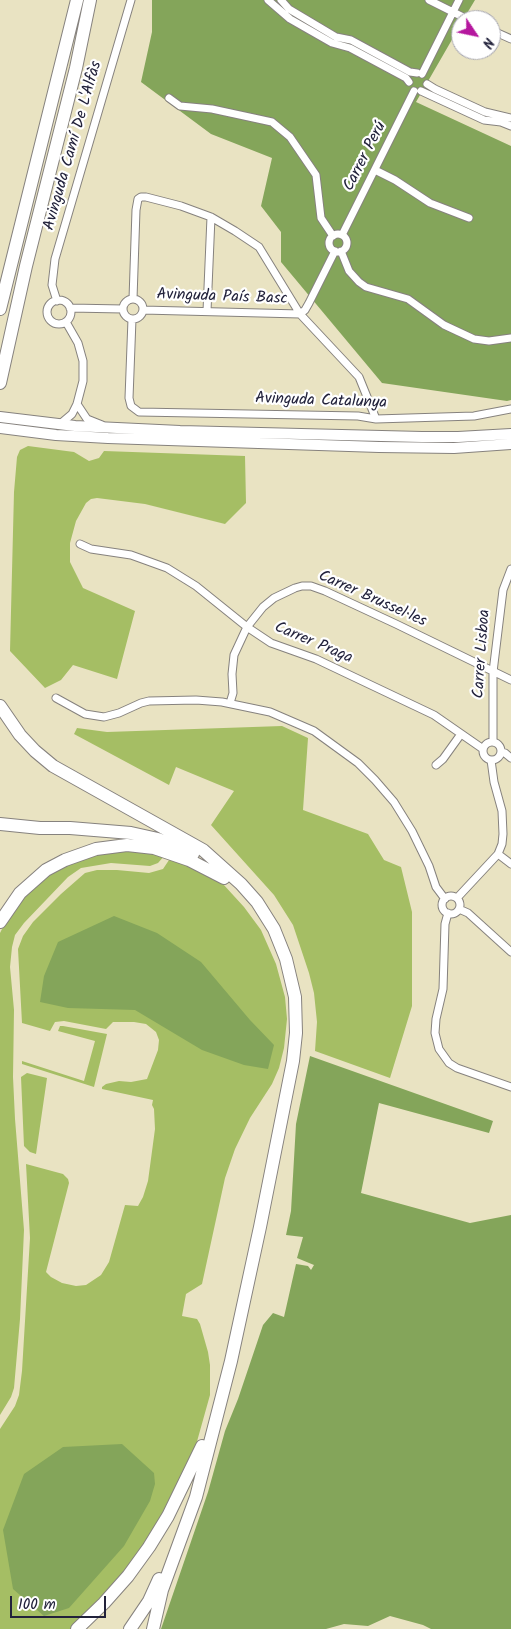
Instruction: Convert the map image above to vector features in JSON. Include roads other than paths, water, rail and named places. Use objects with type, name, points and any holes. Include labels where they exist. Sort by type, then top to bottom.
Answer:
[{"type":"highway","points":[[0,309],[76,0]]},
{"type":"highway","points":[[0,383],[90,0]]},
{"type":"highway","points":[[0,706],[20,735],[53,766],[196,846],[210,855],[241,884],[268,918],[280,942],[293,985],[296,1034],[292,1069],[260,1227],[220,1408],[196,1497],[162,1590],[153,1629]]},
{"type":"highway","points":[[0,819],[138,830],[171,840],[217,863]]},
{"type":"highway","points":[[0,824],[40,828],[107,830],[150,837],[189,851],[214,867],[252,906],[273,942],[287,983],[292,1033],[286,1073],[214,1406],[185,1507],[160,1574],[149,1601],[130,1629]]},
{"type":"highway","points":[[0,922],[20,894],[46,870],[65,860],[96,849],[127,845],[154,848],[189,860],[224,878]]},
{"type":"highway","points":[[78,1629],[104,1603],[149,1547],[171,1509],[202,1446]]},
{"type":"main road","points":[[0,417],[59,425],[114,428],[422,437],[511,434]]},
{"type":"main road","points":[[0,428],[56,435],[108,438],[369,447],[454,448],[511,444]]},
{"type":"street","name":"Avinguda Camí De L'Alfàs","points":[[57,301],[52,285],[55,260],[131,0]]},
{"type":"street","points":[[268,0],[290,19],[332,43],[350,48],[406,78],[409,82]]},
{"type":"street","points":[[281,0],[290,9],[336,37],[351,40],[410,72],[420,74],[426,78],[427,84],[426,87],[418,91]]},
{"type":"street","points":[[429,0],[451,11]]},
{"type":"street","points":[[451,16],[420,74],[411,76],[410,88],[484,120],[501,122],[511,126]]},
{"type":"street","points":[[427,84],[485,112],[511,118]]},
{"type":"street","name":"Carrer Perú","points":[[342,235],[418,91]]},
{"type":"street","points":[[169,98],[180,106],[212,109],[272,122],[290,137],[316,175],[320,214],[333,236]]},
{"type":"street","points":[[375,170],[395,180],[430,203],[469,218]]},
{"type":"street","points":[[133,299],[136,203],[140,197],[181,206],[211,217],[259,247],[300,314],[359,377],[376,419]]},
{"type":"street","points":[[207,311],[211,217]]},
{"type":"street","points":[[300,314],[305,310],[338,251],[346,248],[345,237],[337,234],[330,239],[330,245],[338,251],[353,276],[366,286],[408,299],[436,320],[474,339],[489,341],[511,338]]},
{"type":"street","points":[[133,299],[140,302],[143,310],[140,316],[132,319],[125,316],[123,306],[127,301],[133,299]]},
{"type":"street","points":[[70,308],[70,315],[66,322],[58,324],[51,322],[47,315],[50,304],[57,301],[64,302],[70,308],[123,309]]},
{"type":"street","name":"Avinguda País Basc","points":[[143,310],[300,314]]},
{"type":"street","name":"Avinguda Catalunya","points":[[132,319],[129,398],[130,406],[139,412],[358,416],[376,419],[474,416],[511,410]]},
{"type":"street","points":[[59,425],[72,414],[77,404],[83,381],[83,361],[78,343],[66,322]]},
{"type":"street","points":[[77,404],[87,419],[114,428]]},
{"type":"street","name":"Carrer Praga","points":[[80,544],[91,549],[131,555],[167,568],[196,586],[247,627],[271,643],[316,659],[434,715],[483,749]]},
{"type":"street","name":"Carrer Lisboa","points":[[493,742],[493,672],[503,590],[511,569]]},
{"type":"street","name":"Carrer Brussel·les","points":[[230,703],[233,693],[234,655],[247,627],[263,607],[274,598],[295,588],[311,586],[396,624],[511,680]]},
{"type":"street","points":[[56,698],[85,714],[104,717],[119,714],[149,701],[196,700],[230,703],[270,712],[306,727],[323,736],[363,768],[388,795],[406,820],[436,887],[445,899]]},
{"type":"street","points":[[436,765],[443,759],[461,734]]},
{"type":"street","points":[[501,752],[497,758],[491,760],[484,756],[483,749],[493,742],[498,745],[501,752],[511,758]]},
{"type":"street","points":[[457,898],[498,854],[502,844],[502,812],[494,782],[491,760]]},
{"type":"street","points":[[498,854],[511,864]]},
{"type":"street","points":[[452,896],[457,898],[460,903],[459,909],[455,913],[448,913],[443,907],[443,902],[452,896]]},
{"type":"street","points":[[459,909],[468,913],[511,952]]},
{"type":"street","points":[[448,913],[445,924],[443,989],[436,1019],[435,1033],[439,1049],[449,1063],[457,1068],[511,1087]]}]
